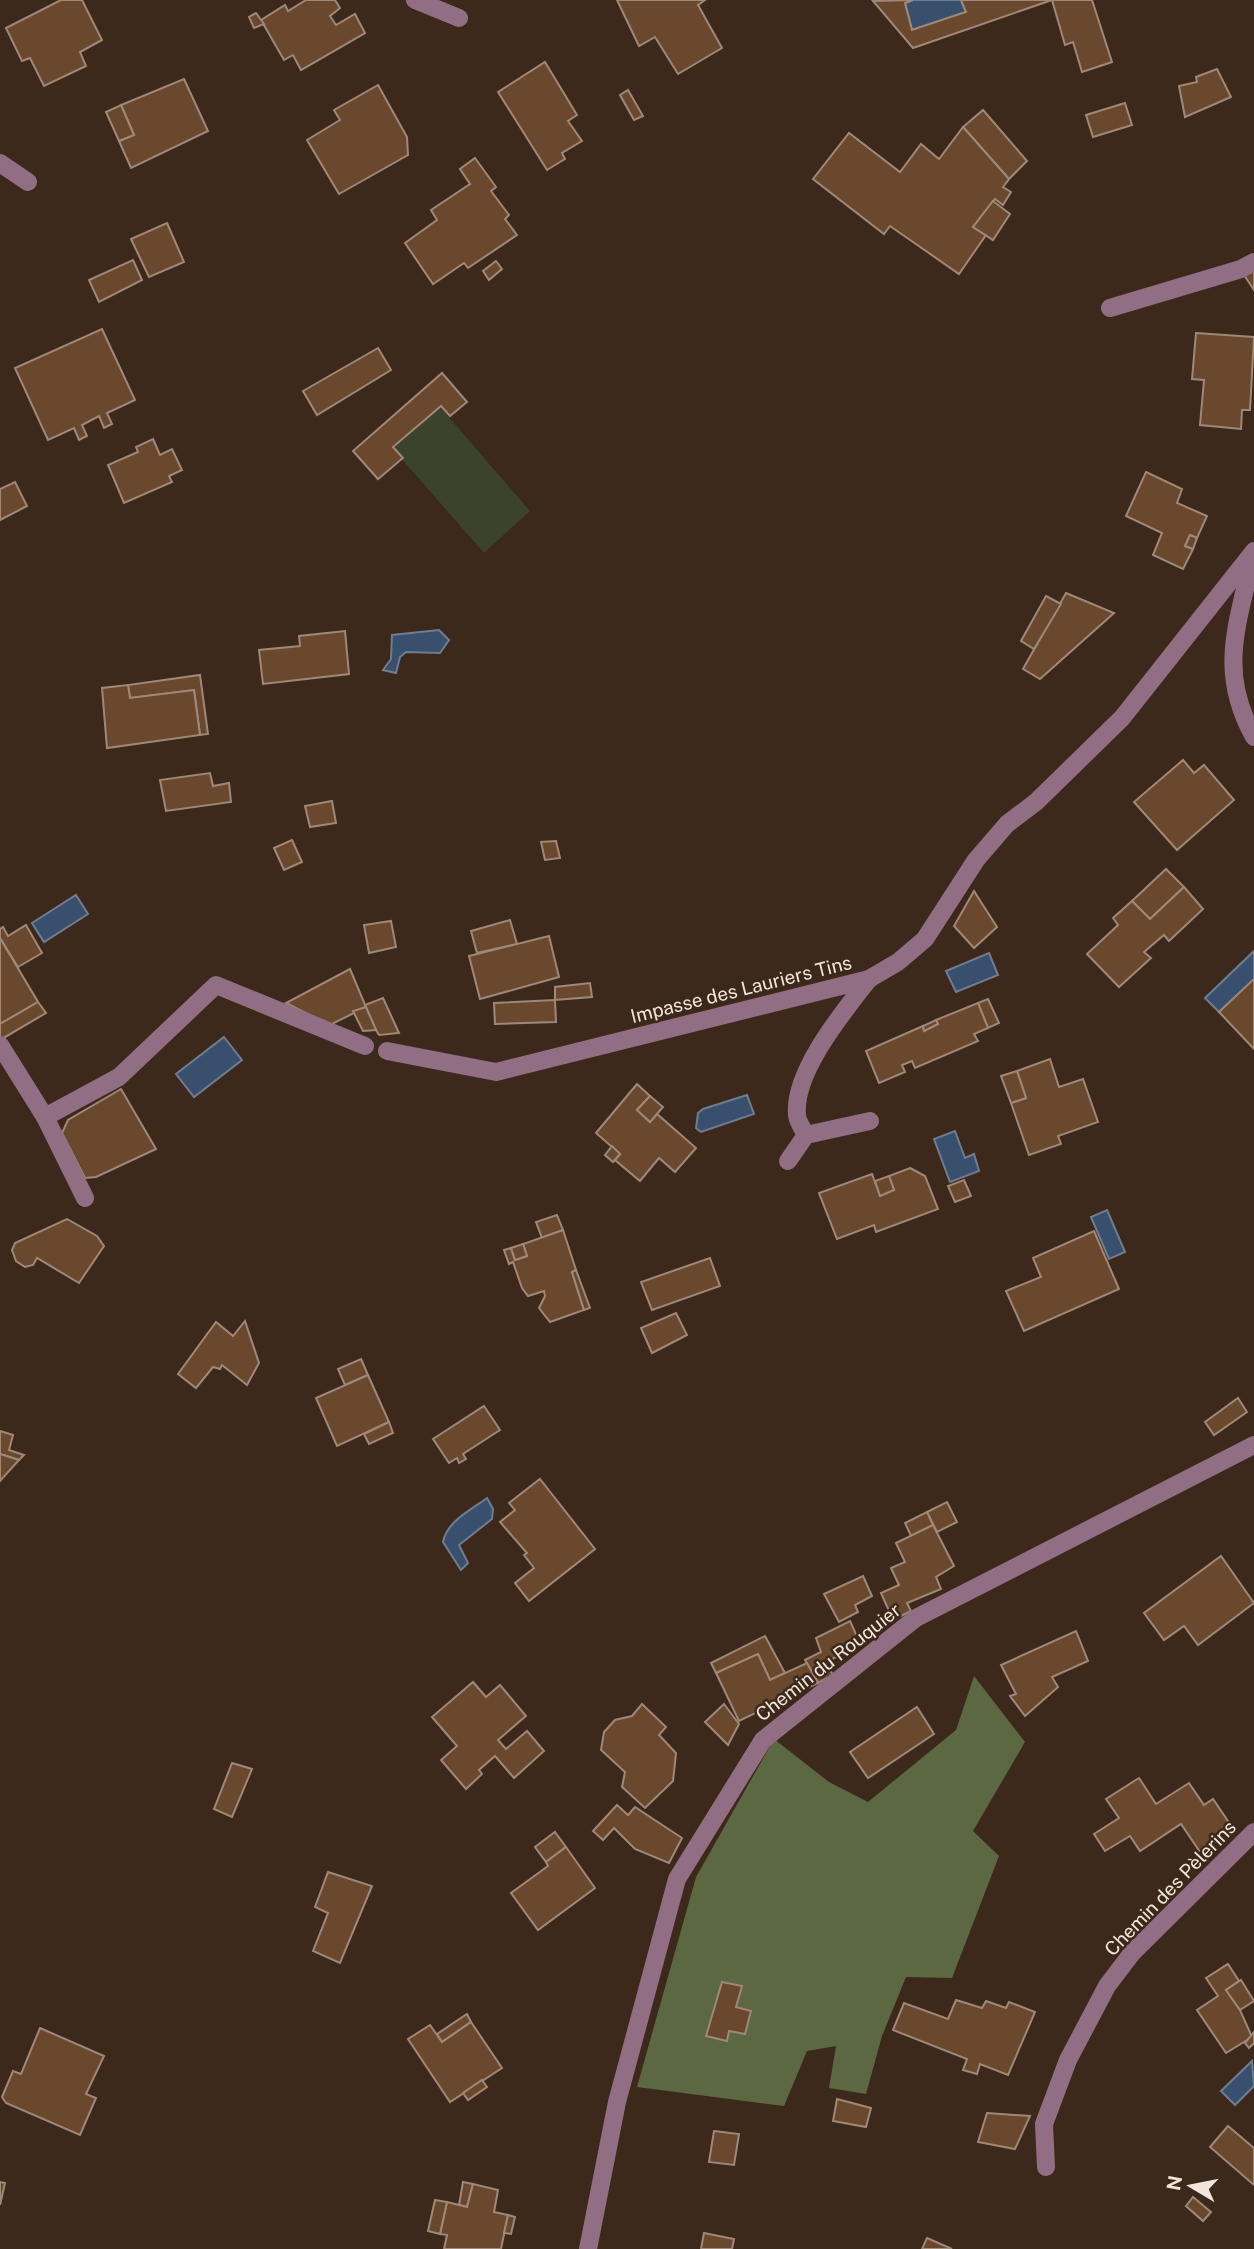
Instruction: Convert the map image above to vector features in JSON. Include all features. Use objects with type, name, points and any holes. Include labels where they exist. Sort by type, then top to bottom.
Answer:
[{"type":"street","points":[[415,0],[459,19]]},
{"type":"street","points":[[0,163],[28,182]]},
{"type":"street","points":[[1110,307],[1241,269],[1254,262]]},
{"type":"street","name":"Impasse des Lauriers Tins","points":[[1254,552],[1231,656],[1235,691],[1254,737]]},
{"type":"street","name":"Impasse des Lauriers Tins","points":[[387,1051],[496,1072],[869,979],[898,962],[925,939],[976,860],[1007,824],[1036,802],[1122,718],[1254,552]]},
{"type":"street","points":[[806,1135],[797,1115],[804,1077],[828,1031],[869,979]]},
{"type":"street","points":[[45,1117],[119,1077],[216,985],[365,1046]]},
{"type":"street","points":[[0,1045],[45,1117],[85,1198]]},
{"type":"street","points":[[788,1161],[806,1135],[870,1121]]},
{"type":"street","name":"Chemin du Rouquier","points":[[588,2249],[617,2102],[677,1879],[763,1740],[916,1618],[1254,1445]]},
{"type":"street","name":"Chemin des Pèlerins","points":[[1046,2167],[1044,2124],[1068,2060],[1107,1986],[1132,1953],[1254,1832]]},
{"type":"green space","points":[[440,407],[530,511],[484,553],[393,449]]},
{"type":"green space","points":[[974,1676],[1025,1742],[973,1831],[999,1856],[952,1978],[906,1977],[882,2036],[866,2094],[829,2088],[836,2046],[807,2051],[784,2106],[637,2087],[696,1877],[774,1739],[829,1782],[868,1802],[956,1730]]},
{"type":"water","points":[[913,0],[961,0],[966,12],[912,30],[905,3]]},
{"type":"water","points":[[439,630],[449,640],[440,653],[406,652],[400,657],[396,673],[383,670],[391,659],[392,635]]},
{"type":"water","points":[[76,895],[88,914],[44,942],[32,923]]},
{"type":"water","points":[[1254,951],[1254,979],[1219,1012],[1205,998]]},
{"type":"water","points":[[989,953],[998,975],[956,992],[946,971]]},
{"type":"water","points":[[224,1037],[242,1060],[194,1097],[176,1074]]},
{"type":"water","points":[[747,1095],[754,1114],[701,1132],[696,1128],[698,1113],[703,1109]]},
{"type":"water","points":[[955,1131],[965,1158],[974,1154],[979,1171],[950,1182],[934,1139]]},
{"type":"water","points":[[1107,1210],[1125,1252],[1109,1259],[1091,1217]]},
{"type":"water","points":[[487,1498],[493,1509],[492,1519],[459,1545],[468,1563],[461,1570],[443,1542],[445,1535],[461,1517]]},
{"type":"water","points":[[1252,2061],[1254,2086],[1235,2105],[1221,2091]]},
{"type":"building","points":[[61,0],[82,0],[102,40],[80,52],[86,66],[44,86],[30,58],[22,61],[6,28]]},
{"type":"building","points":[[306,0],[335,0],[340,8],[330,16],[336,25],[355,14],[365,33],[301,70],[293,55],[284,60],[261,20],[285,5],[288,11]]},
{"type":"building","points":[[617,0],[705,0],[698,5],[722,48],[678,74],[655,37],[639,46]]},
{"type":"building","points":[[913,0],[905,3],[912,30],[966,12],[961,0],[1052,0],[913,48],[873,1]]},
{"type":"building","points":[[1052,0],[1092,0],[1112,62],[1082,72],[1073,42],[1065,45]]},
{"type":"building","points":[[256,13],[264,24],[254,28],[249,17]]},
{"type":"building","points":[[545,62],[577,115],[568,121],[582,141],[562,153],[565,159],[547,170],[498,92]]},
{"type":"building","points":[[1217,69],[1231,97],[1185,117],[1179,86],[1197,82],[1196,77]]},
{"type":"building","points":[[184,79],[208,131],[131,168],[119,141],[134,135],[121,105]]},
{"type":"building","points":[[378,85],[407,137],[408,155],[339,194],[307,140],[340,120],[334,110]]},
{"type":"building","points":[[628,90],[643,116],[634,120],[620,95]]},
{"type":"building","points":[[1125,103],[1132,125],[1093,137],[1086,115]]},
{"type":"building","points":[[121,105],[134,135],[119,141],[106,112]]},
{"type":"building","points":[[983,110],[1027,161],[1009,179],[963,127]]},
{"type":"building","points":[[963,127],[1009,179],[1003,187],[1011,192],[1003,205],[995,199],[973,227],[986,235],[959,274],[890,226],[884,234],[813,179],[849,133],[900,172],[921,144],[939,159]]},
{"type":"building","points":[[475,158],[496,187],[491,191],[509,215],[505,219],[517,235],[468,268],[464,263],[433,284],[405,243],[437,220],[431,210],[470,184],[460,169]]},
{"type":"building","points":[[993,201],[1010,214],[993,240],[973,227]]},
{"type":"building","points":[[167,223],[184,262],[149,277],[131,239]]},
{"type":"building","points":[[133,260],[142,280],[99,302],[89,280]]},
{"type":"building","points":[[496,261],[502,269],[489,280],[483,271]]},
{"type":"building","points":[[1254,270],[1254,290],[1244,275]]},
{"type":"building","points":[[102,329],[135,400],[107,413],[112,424],[104,428],[99,416],[82,425],[87,436],[79,440],[74,428],[48,440],[15,368]]},
{"type":"building","points":[[1196,333],[1254,337],[1250,410],[1242,410],[1241,429],[1200,425],[1204,380],[1192,379]]},
{"type":"building","points":[[378,348],[391,370],[317,415],[303,391]]},
{"type":"building","points":[[442,373],[467,402],[450,416],[441,406],[393,447],[403,458],[378,479],[353,451]]},
{"type":"building","points":[[153,439],[160,455],[172,449],[182,470],[169,476],[172,482],[124,503],[108,465],[138,452],[136,447]]},
{"type":"building","points":[[1146,472],[1182,489],[1177,503],[1207,516],[1197,538],[1190,535],[1185,546],[1193,549],[1183,569],[1153,555],[1162,533],[1126,516]]},
{"type":"building","points":[[15,482],[27,506],[0,520],[0,489]]},
{"type":"building","points":[[1190,535],[1197,538],[1193,549],[1185,546]]},
{"type":"building","points":[[1066,593],[1114,613],[1040,679],[1023,669]]},
{"type":"building","points":[[1046,596],[1061,604],[1034,649],[1021,641]]},
{"type":"building","points":[[345,631],[349,674],[263,684],[259,650],[300,646],[299,636]]},
{"type":"building","points":[[200,675],[208,734],[200,735],[194,690],[130,698],[128,685]]},
{"type":"building","points":[[128,685],[130,698],[194,690],[200,735],[107,748],[102,688]]},
{"type":"building","points":[[1183,760],[1194,773],[1204,765],[1234,800],[1177,850],[1134,802]]},
{"type":"building","points":[[210,773],[213,786],[229,783],[231,802],[166,811],[160,780]]},
{"type":"building","points":[[332,801],[336,823],[310,827],[305,806]]},
{"type":"building","points":[[292,840],[302,862],[284,870],[274,848]]},
{"type":"building","points":[[556,841],[560,858],[545,860],[541,842]]},
{"type":"building","points":[[1166,869],[1184,887],[1150,919],[1132,901]]},
{"type":"building","points":[[1184,887],[1203,909],[1169,941],[1164,935],[1144,952],[1151,958],[1119,987],[1087,954],[1118,925],[1113,918],[1132,901],[1150,919]]},
{"type":"building","points":[[974,891],[997,927],[974,948],[954,926]]},
{"type":"building","points":[[510,920],[517,944],[477,953],[471,931]]},
{"type":"building","points":[[391,921],[396,947],[369,953],[364,925]]},
{"type":"building","points":[[26,925],[42,953],[18,967],[0,938],[0,929],[3,927],[8,936]]},
{"type":"building","points":[[549,936],[559,977],[480,999],[469,956]]},
{"type":"building","points":[[0,938],[38,1002],[0,1024]]},
{"type":"building","points":[[350,969],[366,1007],[330,1025],[286,1003]]},
{"type":"building","points":[[1254,979],[1254,1049],[1219,1012]]},
{"type":"building","points":[[590,983],[592,997],[555,1000],[555,987]]},
{"type":"building","points":[[383,998],[399,1033],[379,1035],[376,1030],[365,1005]]},
{"type":"building","points":[[988,999],[999,1023],[988,1028],[978,1003]]},
{"type":"building","points":[[555,1000],[556,1022],[495,1024],[494,1003]]},
{"type":"building","points":[[38,1002],[46,1013],[0,1040],[0,1024]]},
{"type":"building","points":[[978,1003],[988,1028],[974,1034],[978,1041],[915,1068],[912,1061],[902,1065],[905,1072],[879,1083],[866,1051],[923,1026],[924,1031],[938,1024],[936,1020]]},
{"type":"building","points":[[366,1007],[376,1030],[363,1031],[353,1011]]},
{"type":"building","points":[[936,1020],[938,1024],[924,1031],[923,1026]]},
{"type":"building","points":[[1050,1059],[1059,1087],[1083,1079],[1098,1122],[1058,1136],[1061,1144],[1029,1155],[1011,1103],[1026,1098],[1017,1071]]},
{"type":"building","points":[[1017,1071],[1026,1098],[1011,1103],[1001,1076]]},
{"type":"building","points":[[637,1084],[650,1096],[637,1110],[650,1122],[657,1114],[696,1148],[675,1172],[659,1158],[640,1181],[615,1160],[620,1154],[596,1133]]},
{"type":"building","points":[[121,1089],[156,1149],[96,1177],[85,1178],[62,1133],[68,1120]]},
{"type":"building","points":[[650,1096],[663,1107],[650,1122],[637,1110]]},
{"type":"building","points":[[612,1146],[620,1154],[613,1162],[605,1155]]},
{"type":"building","points":[[910,1168],[925,1176],[938,1209],[876,1232],[874,1225],[837,1239],[819,1193],[872,1174],[880,1196],[894,1190],[889,1176]]},
{"type":"building","points":[[889,1176],[894,1190],[880,1196],[875,1181]]},
{"type":"building","points":[[964,1180],[971,1196],[955,1202],[948,1186]]},
{"type":"building","points":[[557,1215],[563,1230],[542,1238],[536,1222]]},
{"type":"building","points":[[67,1219],[97,1236],[104,1246],[79,1283],[37,1258],[33,1265],[25,1267],[16,1261],[12,1250],[15,1243]]},
{"type":"building","points":[[563,1230],[576,1270],[572,1272],[584,1310],[550,1322],[539,1308],[545,1296],[544,1291],[528,1296],[522,1288],[513,1262],[509,1264],[504,1250],[511,1248],[515,1260],[527,1256],[523,1244]]},
{"type":"building","points":[[1094,1231],[1119,1289],[1024,1331],[1006,1291],[1041,1277],[1033,1258]]},
{"type":"building","points":[[523,1244],[527,1256],[515,1260],[511,1248]]},
{"type":"building","points":[[710,1258],[720,1286],[652,1310],[641,1282]]},
{"type":"building","points":[[576,1270],[590,1308],[584,1310],[572,1272]]},
{"type":"building","points":[[676,1313],[687,1335],[652,1353],[641,1328]]},
{"type":"building","points":[[245,1321],[259,1363],[247,1385],[222,1365],[220,1369],[213,1367],[196,1388],[178,1374],[216,1322],[233,1336]]},
{"type":"building","points":[[361,1359],[368,1375],[345,1385],[338,1369]]},
{"type":"building","points":[[368,1375],[389,1422],[337,1446],[316,1398]]},
{"type":"building","points":[[1238,1398],[1247,1412],[1214,1435],[1205,1422]]},
{"type":"building","points":[[484,1406],[500,1430],[463,1454],[466,1459],[459,1463],[457,1458],[449,1463],[433,1439]]},
{"type":"building","points":[[389,1422],[393,1433],[369,1444],[364,1434]]},
{"type":"building","points":[[0,1431],[13,1435],[9,1450],[24,1455],[19,1460],[0,1454]]},
{"type":"building","points":[[0,1454],[19,1460],[0,1481]]},
{"type":"building","points":[[540,1479],[595,1549],[529,1601],[515,1583],[534,1568],[524,1555],[527,1553],[500,1522],[515,1510],[509,1503]]},
{"type":"building","points":[[947,1502],[957,1522],[937,1532],[927,1512]]},
{"type":"building","points":[[927,1512],[933,1525],[911,1536],[905,1523]]},
{"type":"building","points":[[933,1525],[954,1566],[936,1577],[941,1589],[907,1603],[911,1611],[893,1620],[881,1593],[899,1585],[891,1568],[905,1562],[896,1543]]},
{"type":"building","points":[[1221,1556],[1254,1603],[1198,1645],[1184,1626],[1164,1640],[1144,1613]]},
{"type":"building","points":[[863,1576],[872,1596],[855,1605],[858,1612],[839,1622],[824,1594]]},
{"type":"building","points":[[850,1621],[861,1645],[826,1662],[833,1675],[818,1683],[805,1660],[821,1652],[816,1638]]},
{"type":"building","points":[[1076,1631],[1088,1661],[1052,1677],[1058,1687],[1025,1716],[1010,1696],[1016,1694],[1001,1665]]},
{"type":"building","points":[[765,1636],[785,1673],[770,1680],[758,1654],[716,1673],[711,1663]]},
{"type":"building","points":[[758,1654],[770,1680],[807,1663],[818,1683],[739,1721],[716,1673]]},
{"type":"building","points":[[473,1682],[486,1697],[500,1685],[526,1716],[498,1740],[506,1749],[527,1731],[544,1751],[514,1778],[495,1756],[479,1770],[482,1774],[466,1789],[441,1760],[457,1746],[432,1717]]},
{"type":"building","points":[[642,1704],[666,1727],[659,1735],[676,1753],[673,1781],[645,1808],[622,1787],[625,1772],[601,1750],[604,1732],[615,1720],[632,1716]]},
{"type":"building","points":[[724,1704],[739,1724],[728,1745],[705,1722]]},
{"type":"building","points":[[917,1707],[934,1734],[868,1778],[850,1752]]},
{"type":"building","points":[[232,1763],[252,1769],[232,1817],[214,1809]]},
{"type":"building","points":[[1139,1778],[1156,1804],[1189,1783],[1204,1805],[1213,1799],[1230,1824],[1216,1835],[1218,1838],[1202,1855],[1181,1824],[1140,1851],[1130,1836],[1105,1851],[1094,1834],[1119,1818],[1106,1799]]},
{"type":"building","points":[[617,1805],[628,1815],[635,1807],[682,1838],[669,1863],[635,1849],[614,1828],[603,1840],[593,1831]]},
{"type":"building","points":[[555,1832],[566,1847],[546,1862],[535,1847]]},
{"type":"building","points":[[566,1847],[595,1888],[538,1930],[511,1893],[548,1866],[546,1862]]},
{"type":"building","points":[[328,1872],[372,1886],[340,1963],[313,1951],[328,1913],[315,1907]]},
{"type":"building","points":[[1228,1964],[1239,1981],[1226,1990],[1240,2010],[1252,2037],[1226,2053],[1197,2010],[1218,1996],[1206,1978]]},
{"type":"building","points":[[1241,1980],[1254,2001],[1240,2010],[1226,1990]]},
{"type":"building","points":[[722,1982],[742,1986],[736,2007],[751,2011],[745,2034],[729,2031],[727,2041],[706,2036]]},
{"type":"building","points":[[956,2000],[982,2008],[986,2001],[1006,2008],[1009,2002],[1035,2012],[1008,2075],[980,2064],[977,2074],[963,2070],[967,2059],[893,2030],[904,2003],[948,2019]]},
{"type":"building","points":[[467,2014],[471,2022],[442,2042],[437,2034]]},
{"type":"building","points":[[471,2022],[502,2068],[450,2102],[408,2039],[430,2025],[442,2042]]},
{"type":"building","points":[[40,2028],[104,2056],[86,2094],[96,2098],[80,2135],[6,2103],[2,2097],[13,2071],[21,2074]]},
{"type":"building","points":[[1254,2032],[1254,2043],[1249,2048],[1245,2043]]},
{"type":"building","points":[[482,2080],[487,2087],[468,2100],[463,2093]]},
{"type":"building","points":[[837,2099],[871,2108],[866,2127],[833,2121]]},
{"type":"building","points":[[987,2113],[1030,2116],[1015,2149],[978,2142]]},
{"type":"building","points":[[1228,2126],[1254,2148],[1254,2185],[1210,2147]]},
{"type":"building","points":[[714,2131],[739,2134],[734,2165],[709,2162]]},
{"type":"building","points":[[0,2182],[5,2183],[0,2205]]},
{"type":"building","points":[[463,2182],[473,2184],[467,2207],[459,2205]]},
{"type":"building","points":[[473,2184],[498,2190],[494,2212],[508,2215],[501,2249],[444,2249],[447,2235],[440,2234],[447,2202],[467,2207]]},
{"type":"building","points":[[1193,2197],[1211,2212],[1203,2221],[1186,2206]]},
{"type":"building","points":[[435,2200],[447,2202],[440,2234],[428,2231]]},
{"type":"building","points":[[508,2215],[515,2217],[511,2234],[504,2233]]},
{"type":"building","points":[[704,2233],[734,2239],[732,2249],[701,2249]]},
{"type":"building","points":[[927,2238],[952,2249],[922,2249]]}]
